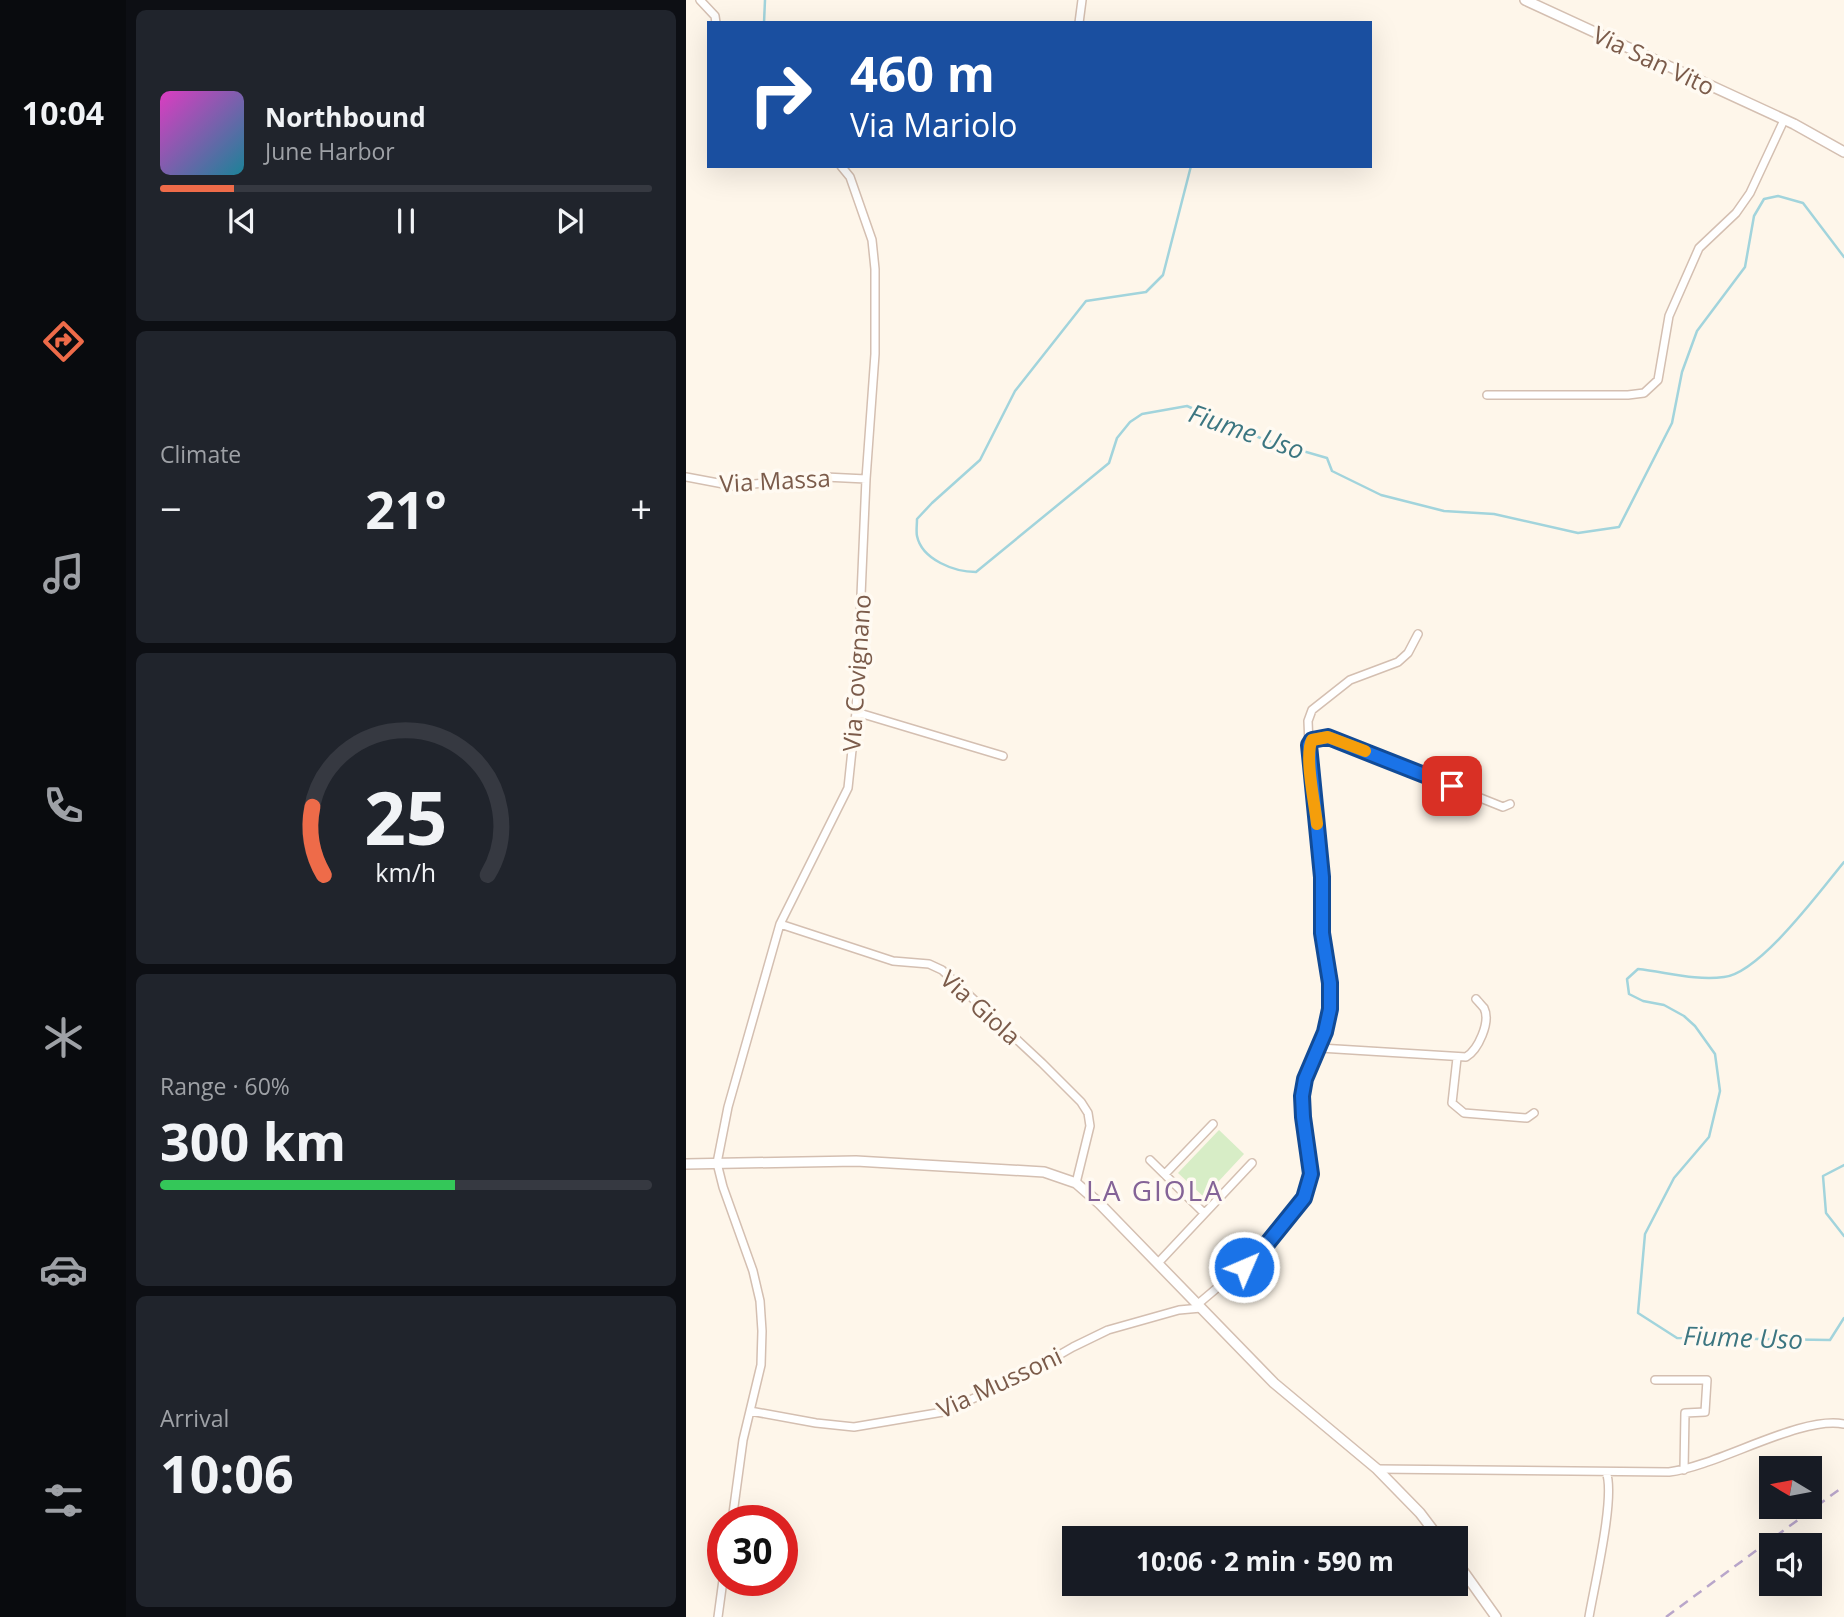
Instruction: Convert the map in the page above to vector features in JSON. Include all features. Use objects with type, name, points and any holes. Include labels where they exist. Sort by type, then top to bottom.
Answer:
[{"type":"street","points":[[700,0],[715,16],[716,21]]},
{"type":"street","points":[[1079,21],[1082,0]]},
{"type":"street","name":"Via San Vito","points":[[1525,0],[1784,120],[1844,152]]},
{"type":"street","points":[[1487,395],[1644,393],[1658,380],[1669,316],[1699,248],[1736,213],[1750,193],[1784,120]]},
{"type":"street","name":"Via Covignano","points":[[717,1163],[728,1107],[780,924],[848,788],[856,712],[866,479],[875,354],[875,269],[872,240],[850,177],[843,168]]},
{"type":"street","name":"Via Massa","points":[[686,477],[734,486],[825,477],[866,479]]},
{"type":"street","points":[[1199,1306],[1262,1250],[1304,1198],[1311,1174],[1302,1096],[1305,1079],[1320,1048],[1330,1009],[1330,983],[1322,933],[1322,877],[1308,721],[1312,710],[1350,680],[1398,662],[1408,653],[1418,634]]},
{"type":"street","points":[[856,712],[1003,756]]},
{"type":"street","points":[[1309,745],[1312,740],[1328,737],[1503,807],[1510,804]]},
{"type":"street","name":"Via Giola","points":[[780,924],[893,961],[929,964],[942,970],[1042,1063],[1081,1102],[1088,1113],[1090,1126],[1076,1183]]},
{"type":"street","points":[[1320,1048],[1466,1057],[1473,1053],[1480,1040],[1486,1016],[1476,999]]},
{"type":"street","points":[[1457,1058],[1452,1102],[1455,1107],[1464,1113],[1527,1118],[1534,1113]]},
{"type":"street","points":[[1165,1174],[1213,1124]]},
{"type":"street","points":[[1150,1160],[1204,1213]]},
{"type":"street","points":[[686,1164],[870,1161],[1044,1172],[1076,1183],[1100,1204],[1274,1383],[1377,1469],[1430,1526]]},
{"type":"street","points":[[717,1163],[753,1271],[760,1301],[761,1365],[743,1440],[734,1505]]},
{"type":"street","points":[[1158,1264],[1252,1163]]},
{"type":"street","name":"Via Mussoni","points":[[750,1411],[854,1427],[943,1412],[1019,1378],[1108,1330],[1199,1306]]},
{"type":"street","points":[[1655,1381],[1707,1380],[1705,1412],[1685,1413],[1684,1470]]},
{"type":"street","points":[[1377,1469],[1606,1472],[1684,1470],[1802,1428],[1844,1424]]},
{"type":"street","points":[[1589,1617],[1609,1502],[1609,1480],[1606,1472]]},
{"type":"street","points":[[1468,1578],[1496,1617]]},
{"type":"street","points":[[718,1617],[721,1596]]},
{"type":"green space","points":[[1219,1130],[1244,1154],[1204,1197],[1178,1173]]},
{"type":"waterway","name":"Fiume Uso","points":[[764,21],[765,0]]},
{"type":"waterway","name":"Fiume Uso","points":[[1190,168],[1163,275],[1146,292],[1086,301],[1015,391],[980,460],[917,519],[920,544],[932,558],[949,567],[976,572],[1109,463],[1117,438],[1130,422],[1142,414],[1187,406],[1265,440],[1327,458],[1332,471],[1381,495],[1444,511],[1494,514],[1578,533],[1619,527],[1672,423],[1682,372],[1697,331],[1745,267],[1754,216],[1764,199],[1778,196],[1803,203],[1844,257]]},
{"type":"waterway","name":"Fiume Uso","points":[[1844,862],[1771,947],[1739,972],[1724,977],[1703,978],[1638,969],[1627,979],[1629,994],[1643,1001],[1664,1005],[1684,1016],[1695,1026],[1715,1054],[1720,1091],[1709,1137],[1674,1178],[1645,1234],[1638,1313],[1677,1338],[1830,1340],[1844,1318]]},
{"type":"waterway","name":"Fiume Uso","points":[[1844,1165],[1823,1176],[1826,1213],[1844,1236]]},
{"type":"railway","points":[[1666,1617],[1844,1486]]},
{"type":"slow traffic","points":[[1317,824],[1309,758],[1309,745],[1312,740],[1328,737],[1365,751]]},
{"type":"district","name":"LA GIOLA","points":[[1155,1190]]},
{"type":"route","points":[[1244,1267],[1262,1250],[1304,1198],[1311,1174],[1302,1096],[1305,1079],[1325,1032],[1330,1009],[1330,983],[1322,933],[1322,877],[1309,745],[1318,737],[1328,737],[1452,786]]}]
